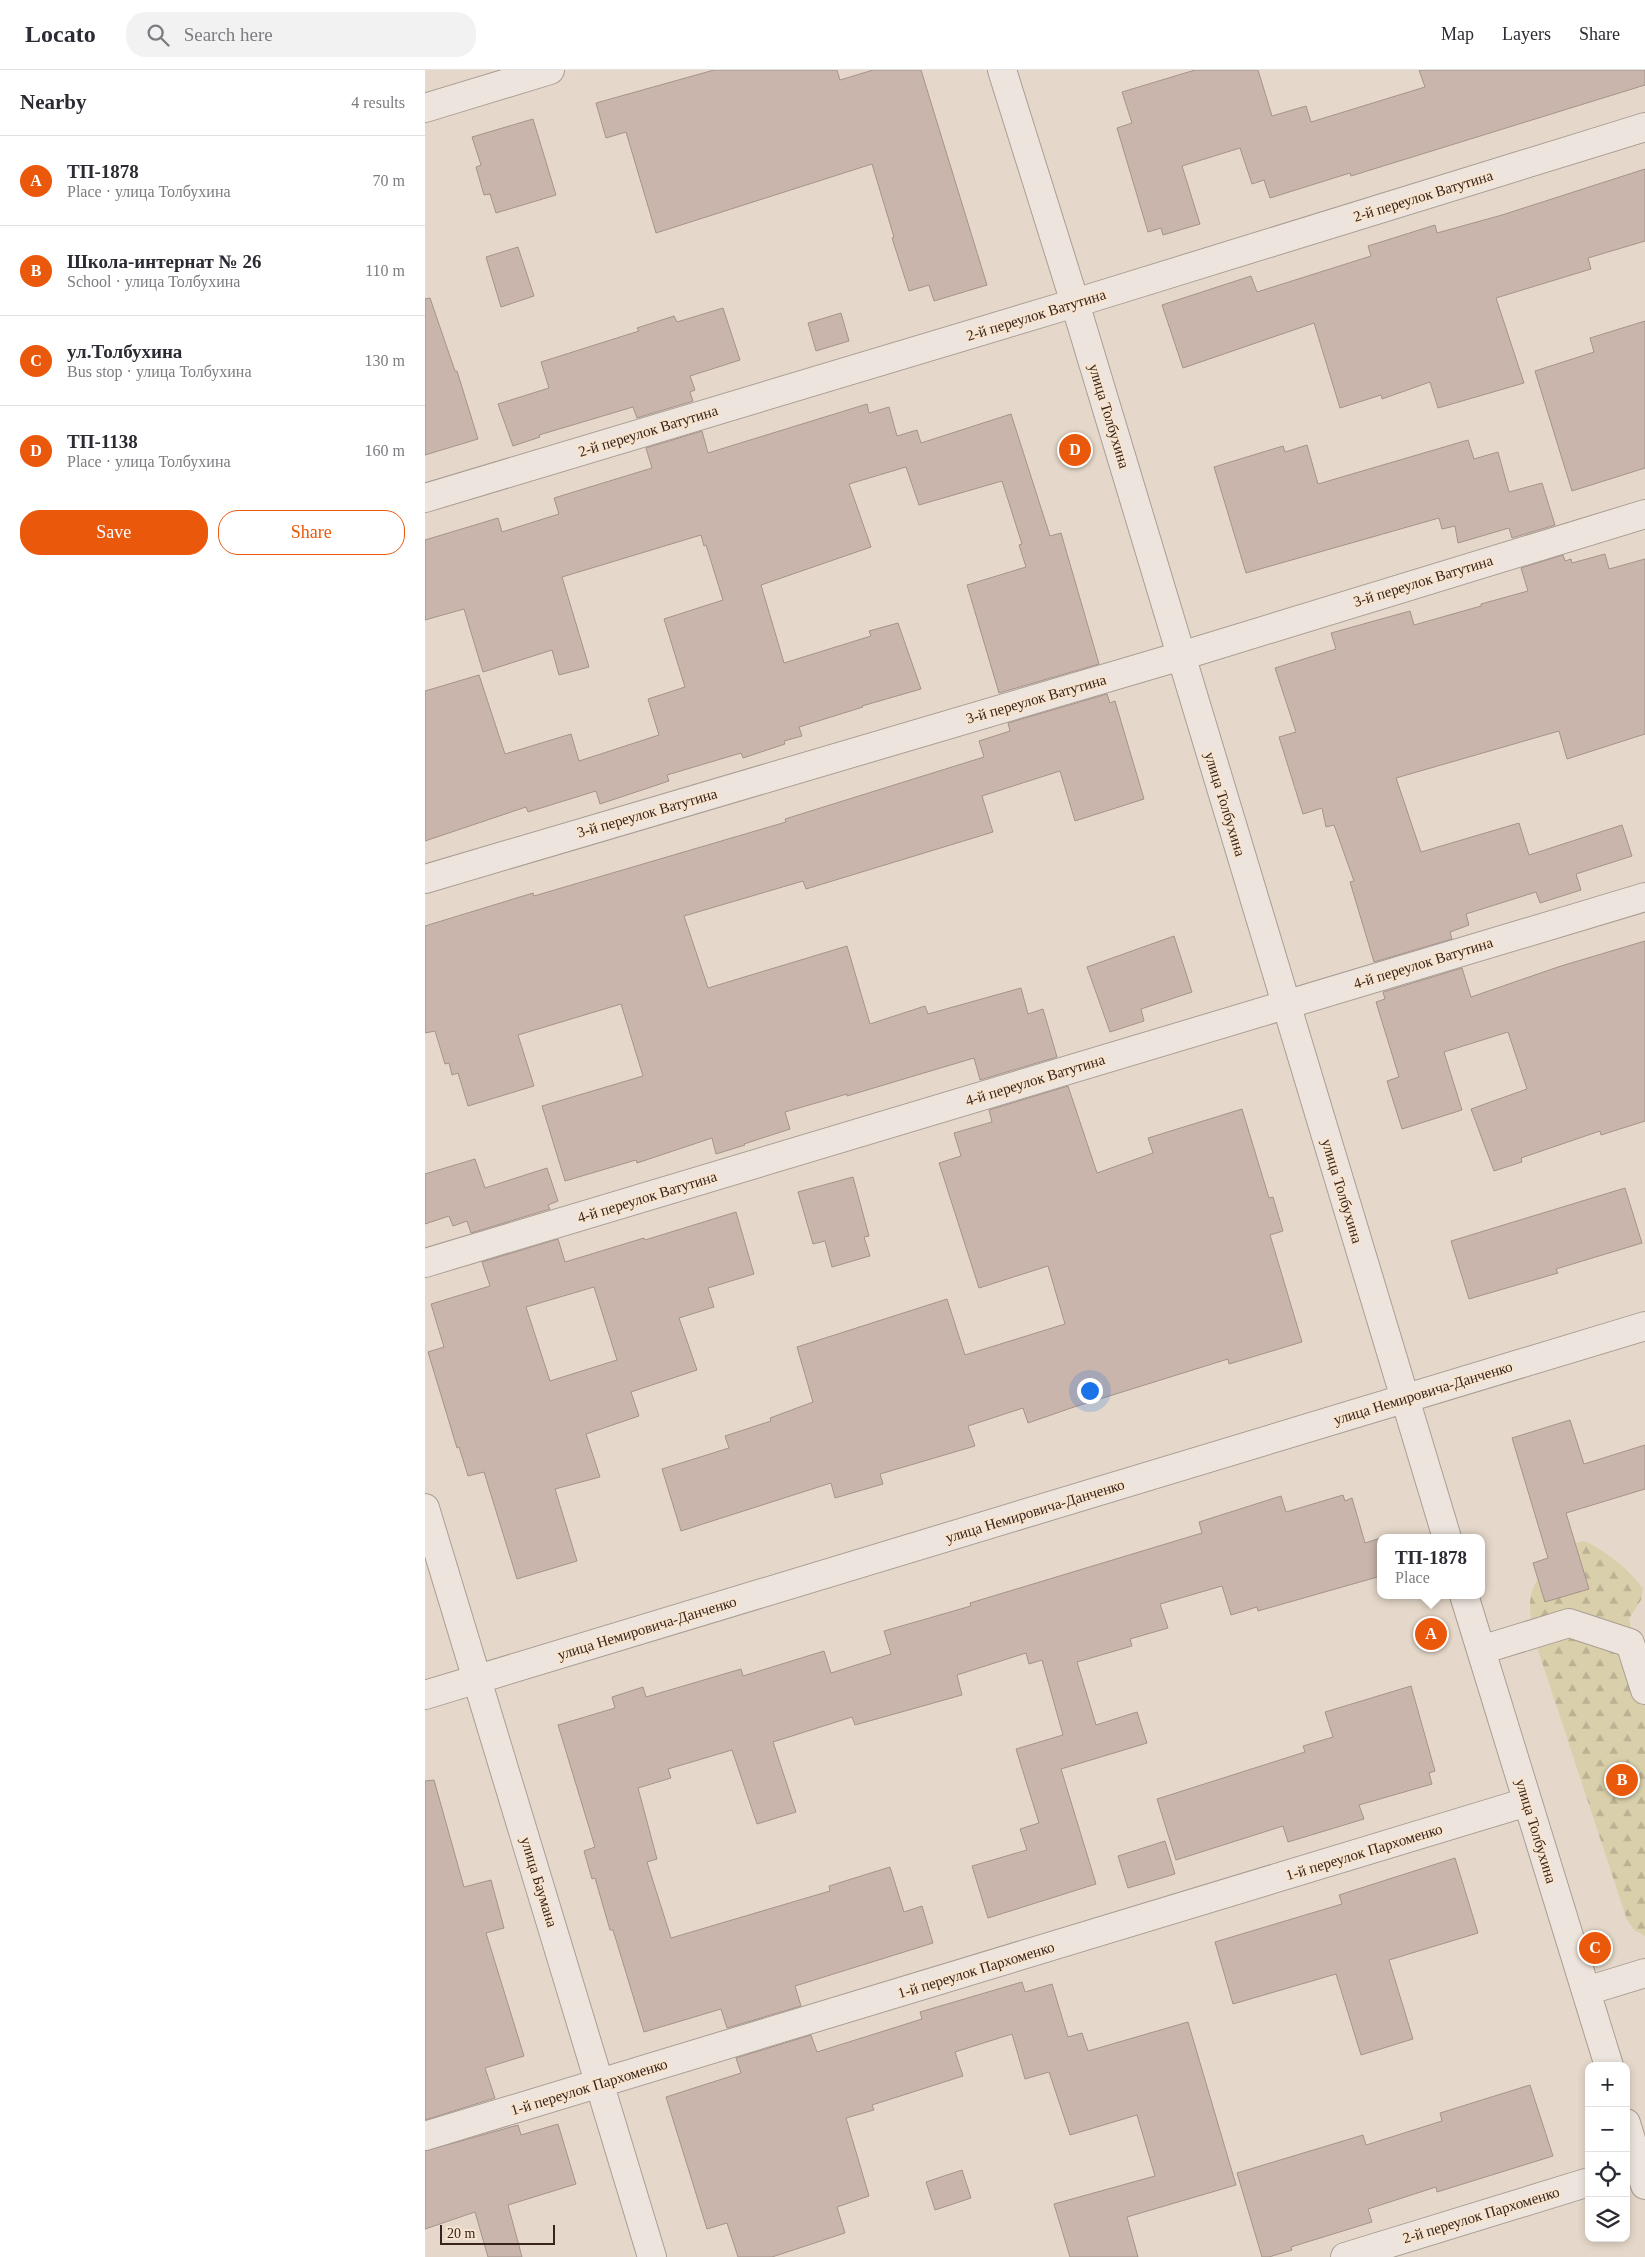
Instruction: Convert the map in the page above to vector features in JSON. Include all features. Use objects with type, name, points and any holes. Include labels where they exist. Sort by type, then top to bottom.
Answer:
[{"type":"street","points":[[425,108],[550,70]]},
{"type":"street","name":"улица Толбухина","points":[[1002,70],[1075,304],[1446,1534]]},
{"type":"street","name":"2-й переулок Ватутина","points":[[425,498],[1075,304],[1645,127]]},
{"type":"street","name":"3-й переулок Ватутина","points":[[425,879],[1181,656],[1645,514]]},
{"type":"street","name":"4-й переулок Ватутина","points":[[425,1263],[1645,897]]},
{"type":"street","name":"улица Немировича-Данченко","points":[[425,1695],[1645,1326]]},
{"type":"street","name":"улица Баумана","points":[[425,1508],[652,2257]]},
{"type":"street","name":"улица Толбухина","points":[[1465,1599],[1608,2062]]},
{"type":"street","points":[[1481,1650],[1569,1622],[1630,1643],[1645,1690]]},
{"type":"street","name":"1-й переулок Пархоменко","points":[[425,2136],[1527,1802]]},
{"type":"street","points":[[1586,1991],[1645,1973]]},
{"type":"street","points":[[1630,2142],[1637,2174]]},
{"type":"street","name":"2-й переулок Пархоменко","points":[[1345,2257],[1585,2183]]},
{"type":"green space","points":[[1583,1541],[1598,1548],[1616,1561],[1633,1576],[1643,1589],[1641,1600],[1629,1619],[1645,1684],[1645,1936],[1634,1930],[1627,1920],[1536,1644],[1531,1617],[1531,1596],[1539,1578],[1567,1549]]},
{"type":"building","points":[[714,70],[837,70],[840,80],[873,70],[921,70],[987,285],[934,301],[929,285],[909,291],[872,164],[656,233],[626,132],[606,138],[596,103]]},
{"type":"building","points":[[1195,70],[1258,70],[1272,116],[1306,106],[1311,122],[1425,87],[1419,70],[1645,70],[1645,85],[1351,176],[1350,173],[1270,198],[1264,180],[1252,184],[1240,148],[1182,166],[1200,224],[1163,235],[1161,228],[1148,232],[1117,128],[1132,123],[1122,92]]},
{"type":"building","points":[[533,119],[556,195],[496,213],[490,194],[484,195],[476,167],[481,165],[472,137]]},
{"type":"building","points":[[1645,169],[1645,241],[1588,258],[1591,269],[1496,298],[1524,383],[1438,408],[1430,382],[1382,399],[1381,395],[1340,408],[1314,323],[1183,368],[1162,305],[1251,276],[1257,292],[1371,256],[1368,246],[1435,225],[1437,233],[1502,215]]},
{"type":"building","points":[[518,247],[534,296],[501,307],[486,257]]},
{"type":"building","points":[[430,298],[455,371],[457,371],[478,439],[425,455],[425,299]]},
{"type":"building","points":[[723,308],[740,360],[690,376],[695,390],[690,392],[693,401],[637,418],[633,407],[539,435],[540,437],[513,446],[498,404],[549,388],[541,362],[639,331],[637,328],[674,316],[677,322]]},
{"type":"building","points":[[841,313],[849,341],[816,351],[808,323]]},
{"type":"building","points":[[1645,321],[1645,468],[1572,491],[1535,371],[1594,352],[1590,338]]},
{"type":"building","points":[[867,404],[869,413],[889,407],[897,436],[917,430],[921,443],[1011,414],[1050,536],[1061,533],[1099,664],[999,693],[967,585],[1026,567],[1019,545],[1022,544],[1002,481],[919,505],[906,467],[849,484],[871,547],[761,585],[784,663],[871,636],[869,631],[898,623],[921,689],[799,727],[802,736],[784,741],[785,744],[743,758],[741,753],[667,775],[669,781],[600,804],[596,791],[528,812],[526,807],[425,841],[425,691],[479,675],[505,754],[571,734],[579,761],[659,735],[648,699],[685,687],[664,619],[723,600],[706,545],[704,546],[701,535],[562,577],[589,667],[559,675],[552,650],[483,672],[464,609],[425,620],[425,540],[498,518],[502,532],[559,514],[554,498],[652,468],[646,448],[702,431],[708,453]]},
{"type":"building","points":[[1468,440],[1474,459],[1498,452],[1509,492],[1542,483],[1555,525],[1512,538],[1509,528],[1458,543],[1455,526],[1442,529],[1439,518],[1246,573],[1214,467],[1283,446],[1285,452],[1307,445],[1318,484]]},
{"type":"building","points":[[1605,554],[1609,569],[1645,559],[1645,734],[1567,759],[1559,731],[1396,778],[1421,852],[1519,823],[1529,855],[1622,825],[1632,856],[1576,874],[1581,890],[1540,903],[1536,892],[1466,914],[1469,925],[1450,932],[1452,939],[1374,962],[1350,882],[1354,881],[1334,825],[1326,827],[1322,808],[1303,814],[1279,737],[1296,732],[1275,668],[1336,649],[1331,633],[1410,611],[1414,625],[1481,606],[1481,604],[1528,591],[1521,568],[1563,555],[1565,561],[1571,559],[1572,563]]},
{"type":"building","points":[[1107,694],[1110,703],[1115,701],[1144,799],[1075,821],[1060,771],[982,796],[993,832],[806,889],[803,881],[684,916],[708,988],[847,946],[870,1024],[925,1006],[928,1014],[1021,988],[1028,1014],[1043,1009],[1057,1057],[980,1080],[974,1058],[847,1096],[847,1094],[785,1112],[790,1129],[716,1154],[712,1138],[637,1163],[636,1160],[565,1181],[542,1106],[643,1076],[621,1004],[518,1035],[534,1086],[468,1106],[458,1073],[452,1075],[449,1063],[445,1064],[435,1031],[425,1033],[425,926],[533,893],[534,896],[786,822],[785,819],[984,757],[979,741],[1010,731],[1008,723]]},
{"type":"building","points":[[1174,936],[1192,992],[1141,1009],[1144,1021],[1110,1032],[1087,967]]},
{"type":"building","points":[[1645,941],[1645,1121],[1601,1135],[1600,1131],[1521,1158],[1522,1162],[1494,1171],[1471,1109],[1527,1089],[1508,1032],[1444,1052],[1462,1110],[1402,1129],[1387,1081],[1399,1077],[1376,1002],[1385,999],[1383,992],[1462,968],[1471,997],[1561,966]]},
{"type":"building","points":[[1068,1086],[1097,1173],[1153,1153],[1148,1138],[1242,1109],[1269,1198],[1273,1197],[1283,1231],[1270,1235],[1302,1342],[1229,1364],[1228,1359],[1028,1423],[1023,1408],[968,1426],[975,1446],[880,1474],[883,1484],[835,1498],[831,1483],[681,1531],[662,1469],[729,1448],[725,1436],[771,1421],[770,1418],[813,1402],[797,1347],[947,1299],[965,1355],[1065,1324],[1048,1266],[979,1288],[939,1163],[961,1156],[954,1133],[992,1122],[989,1110]]},
{"type":"building","points":[[475,1159],[485,1188],[547,1168],[558,1201],[548,1205],[550,1209],[471,1233],[467,1221],[453,1226],[449,1216],[425,1224],[425,1174]]},
{"type":"building","points":[[853,1177],[869,1236],[864,1237],[870,1256],[832,1267],[825,1241],[813,1244],[798,1192]]},
{"type":"building","points":[[1625,1188],[1642,1243],[1556,1269],[1558,1273],[1469,1299],[1451,1241]]},
{"type":"building","points":[[736,1212],[754,1274],[708,1288],[714,1307],[679,1318],[697,1370],[631,1392],[639,1416],[586,1434],[600,1477],[555,1489],[577,1561],[517,1579],[484,1472],[468,1476],[459,1447],[457,1448],[428,1352],[444,1347],[431,1304],[490,1286],[482,1262],[558,1239],[565,1262],[644,1238],[645,1240]],"holes":[[[594,1287],[617,1360],[550,1381],[526,1307]]]},
{"type":"building","points":[[1570,1420],[1584,1464],[1645,1445],[1645,1489],[1566,1513],[1589,1589],[1545,1602],[1533,1563],[1548,1558],[1512,1438]]},
{"type":"building","points":[[1343,1495],[1345,1501],[1352,1498],[1365,1543],[1377,1539],[1377,1577],[1258,1611],[1257,1607],[1231,1615],[1222,1586],[1160,1604],[1168,1628],[1130,1639],[1132,1646],[1077,1662],[1096,1725],[1137,1712],[1147,1743],[1061,1769],[1096,1884],[988,1918],[972,1866],[1027,1850],[1020,1829],[1039,1823],[1016,1749],[1063,1735],[1042,1660],[1029,1664],[1026,1653],[957,1675],[962,1695],[855,1725],[852,1717],[773,1742],[796,1812],[757,1824],[732,1750],[668,1769],[671,1778],[638,1788],[657,1859],[647,1862],[671,1938],[830,1891],[829,1886],[890,1867],[904,1912],[922,1906],[933,1943],[795,1986],[801,2006],[727,2028],[721,2009],[644,2032],[613,1930],[610,1930],[595,1878],[592,1879],[584,1851],[595,1847],[558,1725],[615,1708],[612,1697],[643,1687],[646,1697],[741,1669],[743,1676],[824,1651],[831,1673],[891,1654],[884,1631],[971,1606],[970,1603],[1202,1533],[1199,1522],[1281,1496],[1286,1512]]},
{"type":"building","points":[[1411,1686],[1435,1771],[1429,1773],[1432,1784],[1359,1805],[1364,1819],[1288,1842],[1283,1826],[1176,1860],[1157,1799],[1305,1752],[1303,1746],[1333,1737],[1325,1712]]},
{"type":"building","points":[[434,1780],[464,1887],[491,1880],[504,1928],[486,1933],[524,2056],[485,2068],[495,2098],[425,2120],[425,1781]]},
{"type":"building","points":[[1165,1841],[1175,1874],[1128,1888],[1118,1856]]},
{"type":"building","points":[[1455,1858],[1478,1933],[1389,1960],[1413,2039],[1361,2055],[1336,1974],[1233,2004],[1215,1942],[1342,1904],[1339,1895]]},
{"type":"building","points":[[1022,1982],[1025,1992],[1052,1984],[1068,2037],[1082,2033],[1088,2051],[1188,2022],[1236,2185],[1127,2217],[1138,2257],[1070,2257],[1054,2204],[1155,2176],[1137,2115],[1070,2135],[1049,2072],[1025,2079],[1012,2034],[955,2052],[963,2076],[872,2105],[874,2110],[846,2118],[869,2196],[837,2207],[845,2233],[772,2257],[738,2257],[727,2223],[707,2229],[666,2097],[741,2073],[736,2058],[811,2035],[817,2052],[922,2019],[920,2012]]},
{"type":"building","points":[[1530,2085],[1553,2156],[1437,2192],[1436,2187],[1368,2209],[1372,2222],[1291,2247],[1292,2250],[1269,2257],[1262,2257],[1237,2173],[1363,2135],[1366,2145],[1442,2121],[1440,2113]]},
{"type":"building","points":[[558,2124],[576,2184],[508,2205],[522,2257],[488,2257],[475,2212],[425,2229],[425,2151],[518,2125],[521,2135]]},
{"type":"building","points":[[962,2170],[971,2198],[935,2210],[926,2182]]},
{"type":"place","name":"ТП-1138","points":[[1075,450]]},
{"type":"place","name":"ТП-1878","points":[[1431,1634]]},
{"type":"place","name":"Школа-интернат № 26","points":[[1622,1780]]},
{"type":"place","name":"ул.Толбухина","points":[[1595,1948]]}]
